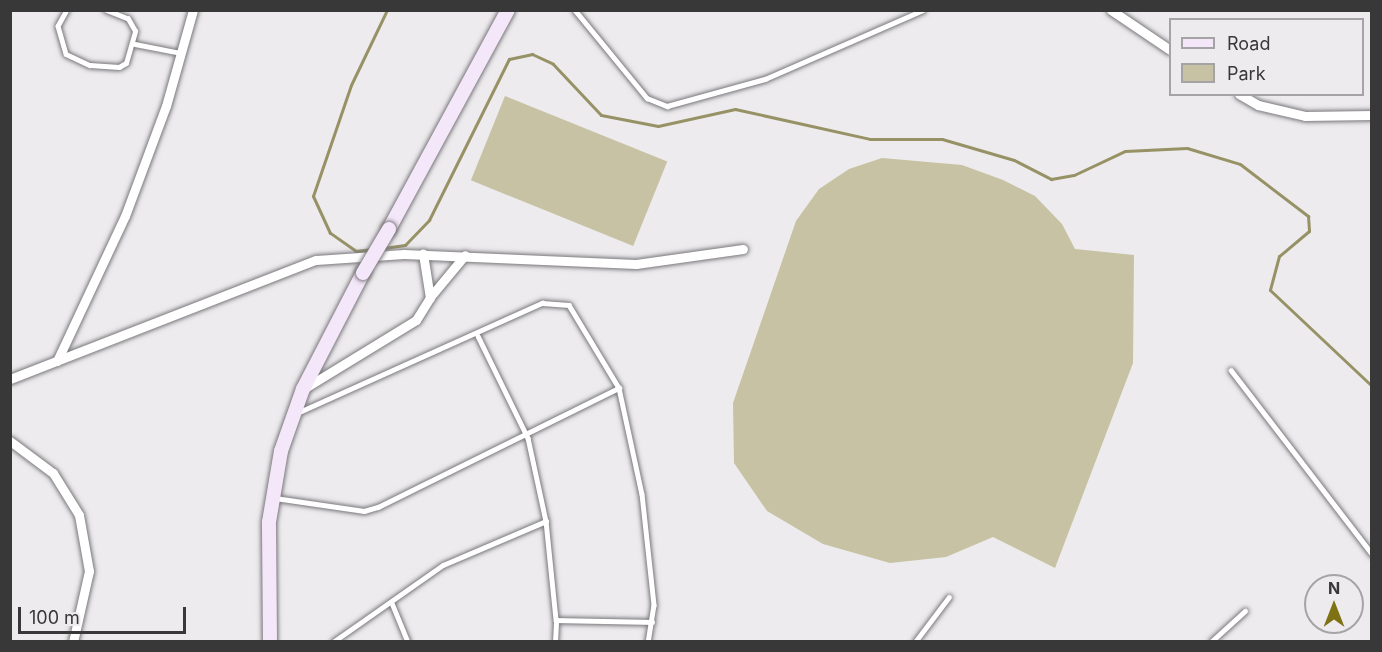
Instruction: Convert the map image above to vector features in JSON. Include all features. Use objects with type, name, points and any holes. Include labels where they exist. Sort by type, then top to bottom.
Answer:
[{"type":"street","points":[[57,361],[124,216],[181,53],[193,10]]},
{"type":"street","points":[[270,642],[273,498],[292,415],[363,273],[508,10]]},
{"type":"street","points":[[1111,10],[1169,50]]},
{"type":"street","points":[[1242,96],[1258,105],[1305,116],[1371,115]]},
{"type":"street","points":[[10,379],[316,260],[423,254],[636,264],[742,249]]},
{"type":"street","points":[[423,254],[429,298]]},
{"type":"street","points":[[303,389],[416,320],[429,298],[465,255]]},
{"type":"street","points":[[10,441],[53,473],[79,515],[89,571],[73,642]]},
{"type":"lane","points":[[67,10],[58,26],[66,54],[90,64],[119,67],[126,63],[135,44],[128,20],[106,10]]},
{"type":"lane","points":[[575,10],[647,98],[667,106],[765,79],[923,10]]},
{"type":"lane","points":[[135,44],[181,53]]},
{"type":"lane","points":[[292,415],[478,336],[542,303],[558,300],[578,315],[619,388],[642,494],[652,622],[648,642]]},
{"type":"lane","points":[[478,336],[528,438],[546,521],[556,620],[555,642]]},
{"type":"lane","points":[[1231,370],[1371,554]]},
{"type":"lane","points":[[273,498],[364,511],[528,438],[619,388]]},
{"type":"lane","points":[[333,642],[392,603],[443,565],[546,521]]},
{"type":"lane","points":[[915,642],[949,597]]},
{"type":"lane","points":[[392,603],[408,642]]},
{"type":"lane","points":[[1211,642],[1245,611]]},
{"type":"lane","points":[[556,620],[652,622]]},
{"type":"green space","points":[[505,96],[667,162],[633,246],[471,180]]},
{"type":"green space","points":[[882,158],[962,165],[1003,180],[1035,196],[1062,224],[1075,249],[1134,255],[1133,363],[1055,568],[993,537],[946,557],[890,563],[823,544],[767,511],[734,463],[733,403],[796,221],[819,189],[849,169]]},
{"type":"waterway","points":[[372,249],[356,251],[330,233],[313,196],[351,85],[387,10]]},
{"type":"waterway","points":[[384,248],[405,245],[429,220],[509,59],[532,54],[553,64],[601,115],[658,126],[735,109],[870,139],[942,139],[1014,160],[1051,179],[1074,175],[1125,151],[1187,148],[1240,164],[1308,216],[1309,231],[1279,256],[1270,290],[1372,386]]}]
